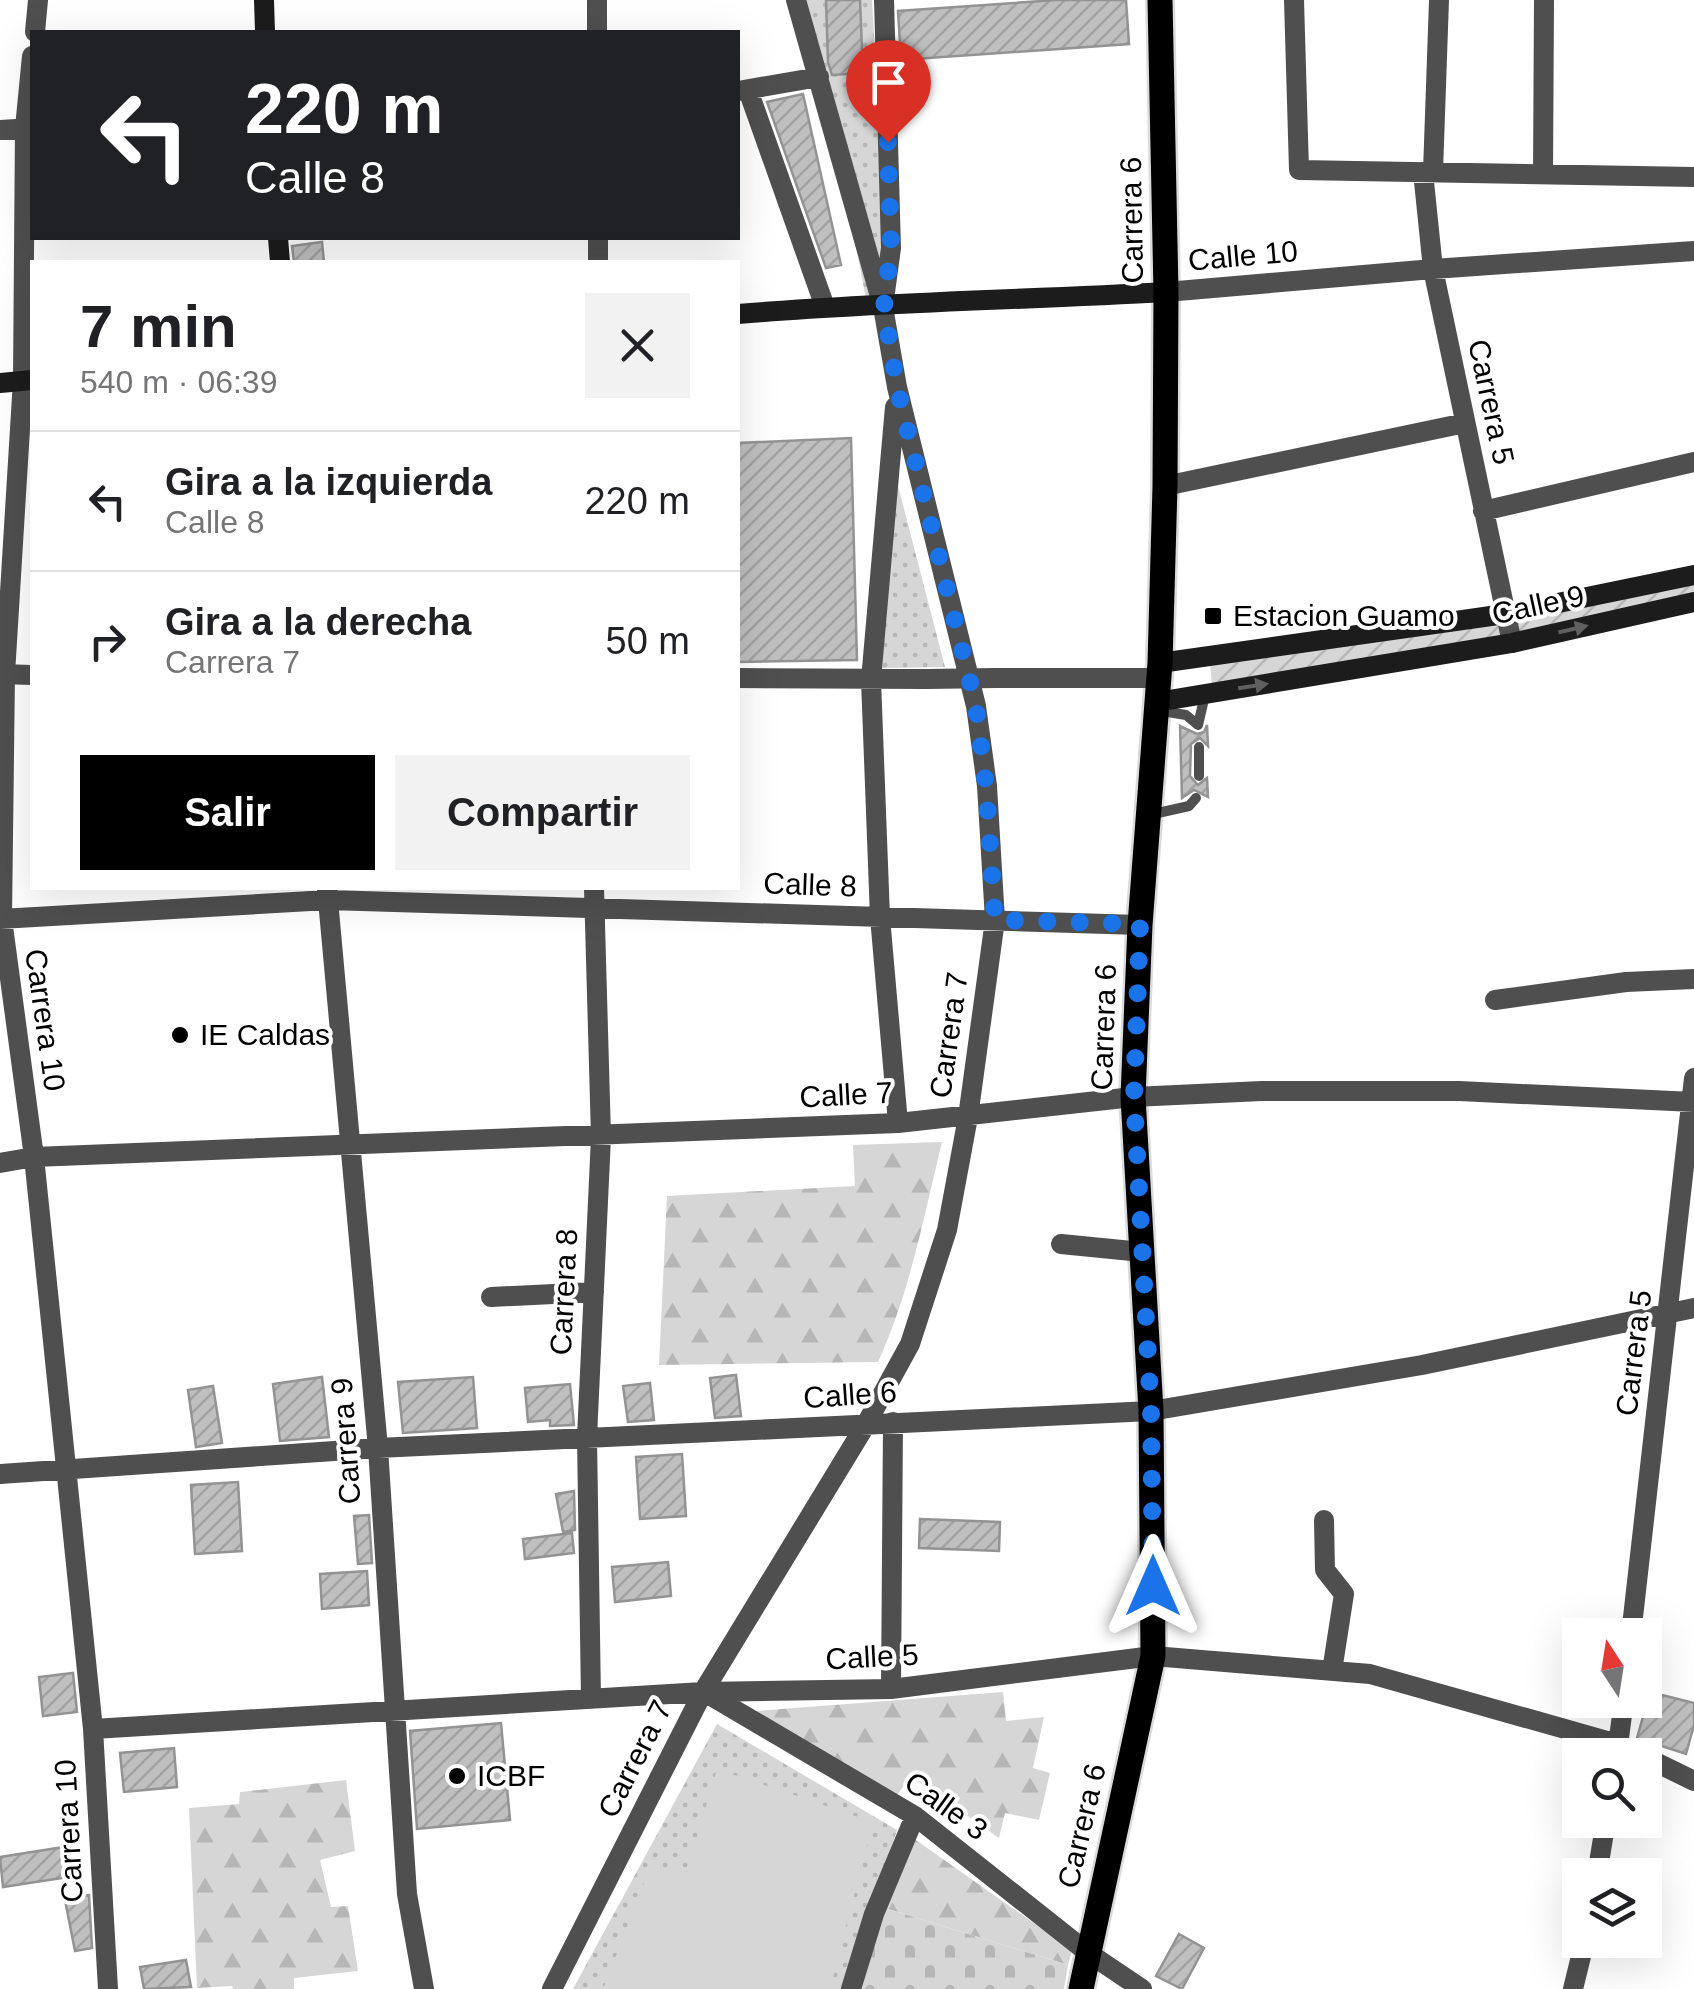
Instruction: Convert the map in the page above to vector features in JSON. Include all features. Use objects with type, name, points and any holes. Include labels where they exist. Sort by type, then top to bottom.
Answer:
[{"type":"main road","name":"Carrera 6","points":[[1081,1989],[1153,1656],[1151,1411],[1134,1097],[1140,924],[1158,688],[1165,486],[1160,0]]},
{"type":"street","points":[[35,30],[38,0]]},
{"type":"street","points":[[264,0],[265,30]]},
{"type":"street","points":[[597,0],[598,30]]},
{"type":"street","points":[[796,0],[884,307]]},
{"type":"street","name":"Carrera 7","points":[[552,1989],[703,1692],[865,1426],[910,1344],[946,1230],[968,1116],[995,920],[986,786],[976,706],[897,387],[884,307],[891,248],[884,0]]},
{"type":"street","points":[[1294,0],[1299,170],[1694,177]]},
{"type":"street","name":"Carrera 5","points":[[1439,0],[1428,172],[1432,269],[1512,643]]},
{"type":"street","points":[[1543,174],[1544,0]]},
{"type":"street","points":[[820,77],[743,91],[825,307]]},
{"type":"street","points":[[0,130],[29,128]]},
{"type":"street","name":"Carrera 10","points":[[29,128],[28,380],[3,674],[1,919],[34,1157],[93,1729],[108,1989]]},
{"type":"street","name":"Calle 10","points":[[740,314],[1166,292],[1694,251]]},
{"type":"street","points":[[0,383],[28,380]]},
{"type":"street","points":[[897,387],[871,680],[880,917],[898,1123]]},
{"type":"street","points":[[1165,486],[1465,423]]},
{"type":"street","points":[[1482,511],[1694,462]]},
{"type":"street","name":"Calle 9","points":[[1158,688],[1694,575]]},
{"type":"street","name":"Calle 9","points":[[740,678],[996,678],[1205,694],[1512,643],[1694,602]]},
{"type":"street","points":[[3,674],[30,675]]},
{"type":"street","name":"Calle 8","points":[[1,919],[328,894],[594,898],[880,917],[1140,924]]},
{"type":"street","name":"Carrera 9","points":[[328,894],[378,1448],[407,1894],[424,1989]]},
{"type":"street","name":"Carrera 8","points":[[591,1699],[587,1437],[601,1136],[594,898]]},
{"type":"street","points":[[1495,1000],[1626,982],[1694,979]]},
{"type":"street","name":"Carrera 5","points":[[1633,1618],[1694,1078]]},
{"type":"street","name":"Calle 7","points":[[0,1163],[34,1157],[898,1123],[1134,1097],[1262,1092],[1459,1091],[1693,1102]]},
{"type":"street","points":[[1061,1244],[1142,1252]]},
{"type":"street","points":[[491,1297],[594,1292]]},
{"type":"street","name":"Calle 6","points":[[0,1474],[378,1448],[1151,1411],[1422,1365],[1694,1308]]},
{"type":"street","points":[[891,1689],[893,1422]]},
{"type":"street","points":[[1324,1520],[1324,1570],[1344,1594],[1332,1671]]},
{"type":"street","name":"Calle 5","points":[[93,1729],[703,1692],[891,1689],[1153,1656],[1370,1674],[1582,1738]]},
{"type":"street","name":"Calle 3","points":[[703,1692],[915,1816],[1087,1952],[1142,1989]]},
{"type":"street","name":"Calle 5","points":[[1662,1765],[1694,1781]]},
{"type":"street","points":[[851,1989],[874,1914],[915,1816]]},
{"type":"street","points":[[1574,1989],[1581,1958]]},
{"type":"lane","points":[[1158,688],[1198,725],[1205,694]]},
{"type":"lane","points":[[1198,747],[1198,776]]},
{"type":"lane","points":[[1148,815],[1190,806],[1196,798]]},
{"type":"green space","points":[[797,0],[872,0],[889,295],[866,299],[823,74]]},
{"type":"green space","points":[[890,455],[945,667],[882,668]]},
{"type":"green space","points":[[1694,579],[1694,596],[1518,635],[1513,617]]},
{"type":"green space","points":[[1501,619],[1503,639],[1212,685],[1210,663]]},
{"type":"green space","points":[[942,1142],[908,1281],[878,1362],[659,1365],[667,1196],[855,1186],[853,1145]]},
{"type":"green space","points":[[1003,1692],[1006,1721],[1044,1717],[1033,1768],[1050,1773],[1039,1820],[1005,1813],[999,1838],[911,1776],[890,1805],[731,1713]]},
{"type":"green space","points":[[717,1724],[897,1830],[843,1989],[573,1989]]},
{"type":"green space","points":[[717,1769],[873,1822],[830,1989],[603,1989],[650,1868],[686,1874]]},
{"type":"green space","points":[[346,1780],[355,1851],[320,1860],[331,1907],[348,1906],[358,1971],[294,1978],[294,1989],[197,1988],[189,1808],[239,1804],[240,1792]]},
{"type":"green space","points":[[913,1838],[1072,1950],[1068,1965],[885,1908]]},
{"type":"green space","points":[[885,1908],[1068,1965],[1064,1989],[858,1989]]},
{"type":"building","points":[[826,0],[860,0],[863,73],[832,75]]},
{"type":"building","points":[[1056,0],[1126,0],[1129,44],[901,60],[898,11]]},
{"type":"building","points":[[803,94],[841,265],[826,268],[767,102]]},
{"type":"building","points":[[322,242],[324,260],[294,260],[292,246]]},
{"type":"building","points":[[851,438],[857,660],[740,662],[740,443]]},
{"type":"building","points":[[1207,725],[1208,746],[1200,738],[1191,744],[1190,776],[1198,785],[1207,778],[1208,797],[1194,790],[1182,798],[1180,726],[1197,734],[1204,732]]},
{"type":"building","points":[[736,1375],[741,1416],[715,1418],[710,1378]]},
{"type":"building","points":[[322,1377],[329,1437],[280,1441],[273,1384]]},
{"type":"building","points":[[473,1377],[477,1428],[403,1433],[398,1382]]},
{"type":"building","points":[[650,1383],[654,1420],[628,1422],[623,1386]]},
{"type":"building","points":[[570,1384],[574,1425],[550,1426],[550,1420],[528,1422],[525,1388]]},
{"type":"building","points":[[213,1386],[222,1443],[196,1447],[188,1390]]},
{"type":"building","points":[[682,1454],[686,1516],[640,1519],[636,1457]]},
{"type":"building","points":[[238,1482],[242,1551],[195,1554],[191,1485]]},
{"type":"building","points":[[574,1491],[575,1530],[563,1532],[556,1494]]},
{"type":"building","points":[[369,1515],[372,1563],[358,1564],[354,1516]]},
{"type":"building","points":[[920,1519],[1000,1522],[999,1551],[919,1548]]},
{"type":"building","points":[[572,1533],[574,1553],[525,1559],[523,1539]]},
{"type":"building","points":[[668,1562],[671,1596],[615,1602],[612,1567]]},
{"type":"building","points":[[367,1571],[369,1605],[322,1609],[320,1574]]},
{"type":"building","points":[[73,1673],[77,1712],[43,1716],[39,1677]]},
{"type":"building","points":[[1662,1695],[1694,1703],[1694,1725],[1686,1754],[1662,1746],[1662,1738],[1637,1738],[1643,1718],[1662,1718]]},
{"type":"building","name":"ICBF","points":[[501,1723],[510,1820],[417,1829],[410,1731]]},
{"type":"building","points":[[174,1748],[177,1787],[124,1792],[120,1753]]},
{"type":"building","points":[[70,1846],[75,1876],[3,1887],[0,1857]]},
{"type":"building","points":[[89,1895],[92,1948],[75,1951],[65,1900]]},
{"type":"building","points":[[1179,1934],[1204,1948],[1182,1989],[1156,1976]]},
{"type":"building","points":[[186,1960],[191,1987],[144,1989],[140,1967]]},
{"type":"place","name":"Estacion Guamo","points":[[1213,616]]},
{"type":"place","name":"IE Caldas","points":[[180,1035]]},
{"type":"place","name":"ICBF","points":[[457,1776]]},
{"type":"route","points":[[888,142],[891,248],[884,307],[897,387],[976,706],[995,920],[1140,924],[1134,1097],[1151,1411],[1153,1586]]}]
